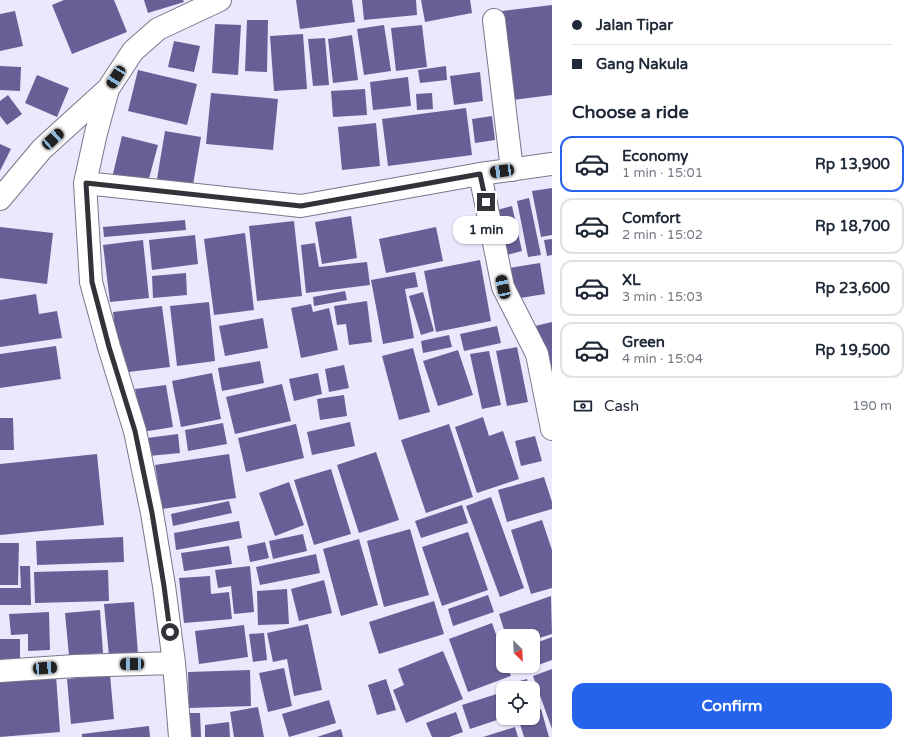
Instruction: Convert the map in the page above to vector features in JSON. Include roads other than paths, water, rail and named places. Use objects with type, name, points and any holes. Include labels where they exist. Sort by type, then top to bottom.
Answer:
[{"type":"street","points":[[0,199],[42,149],[108,90],[133,51],[158,29],[220,0]]},
{"type":"street","points":[[494,20],[512,170]]},
{"type":"street","points":[[108,90],[96,133],[86,183],[92,282],[109,347],[135,431],[152,513],[164,586],[174,663],[180,737]]},
{"type":"street","points":[[86,183],[301,206],[480,174],[552,164]]},
{"type":"street","points":[[480,174],[503,287],[537,354],[552,429]]},
{"type":"street","points":[[0,671],[75,666],[174,663]]}]
